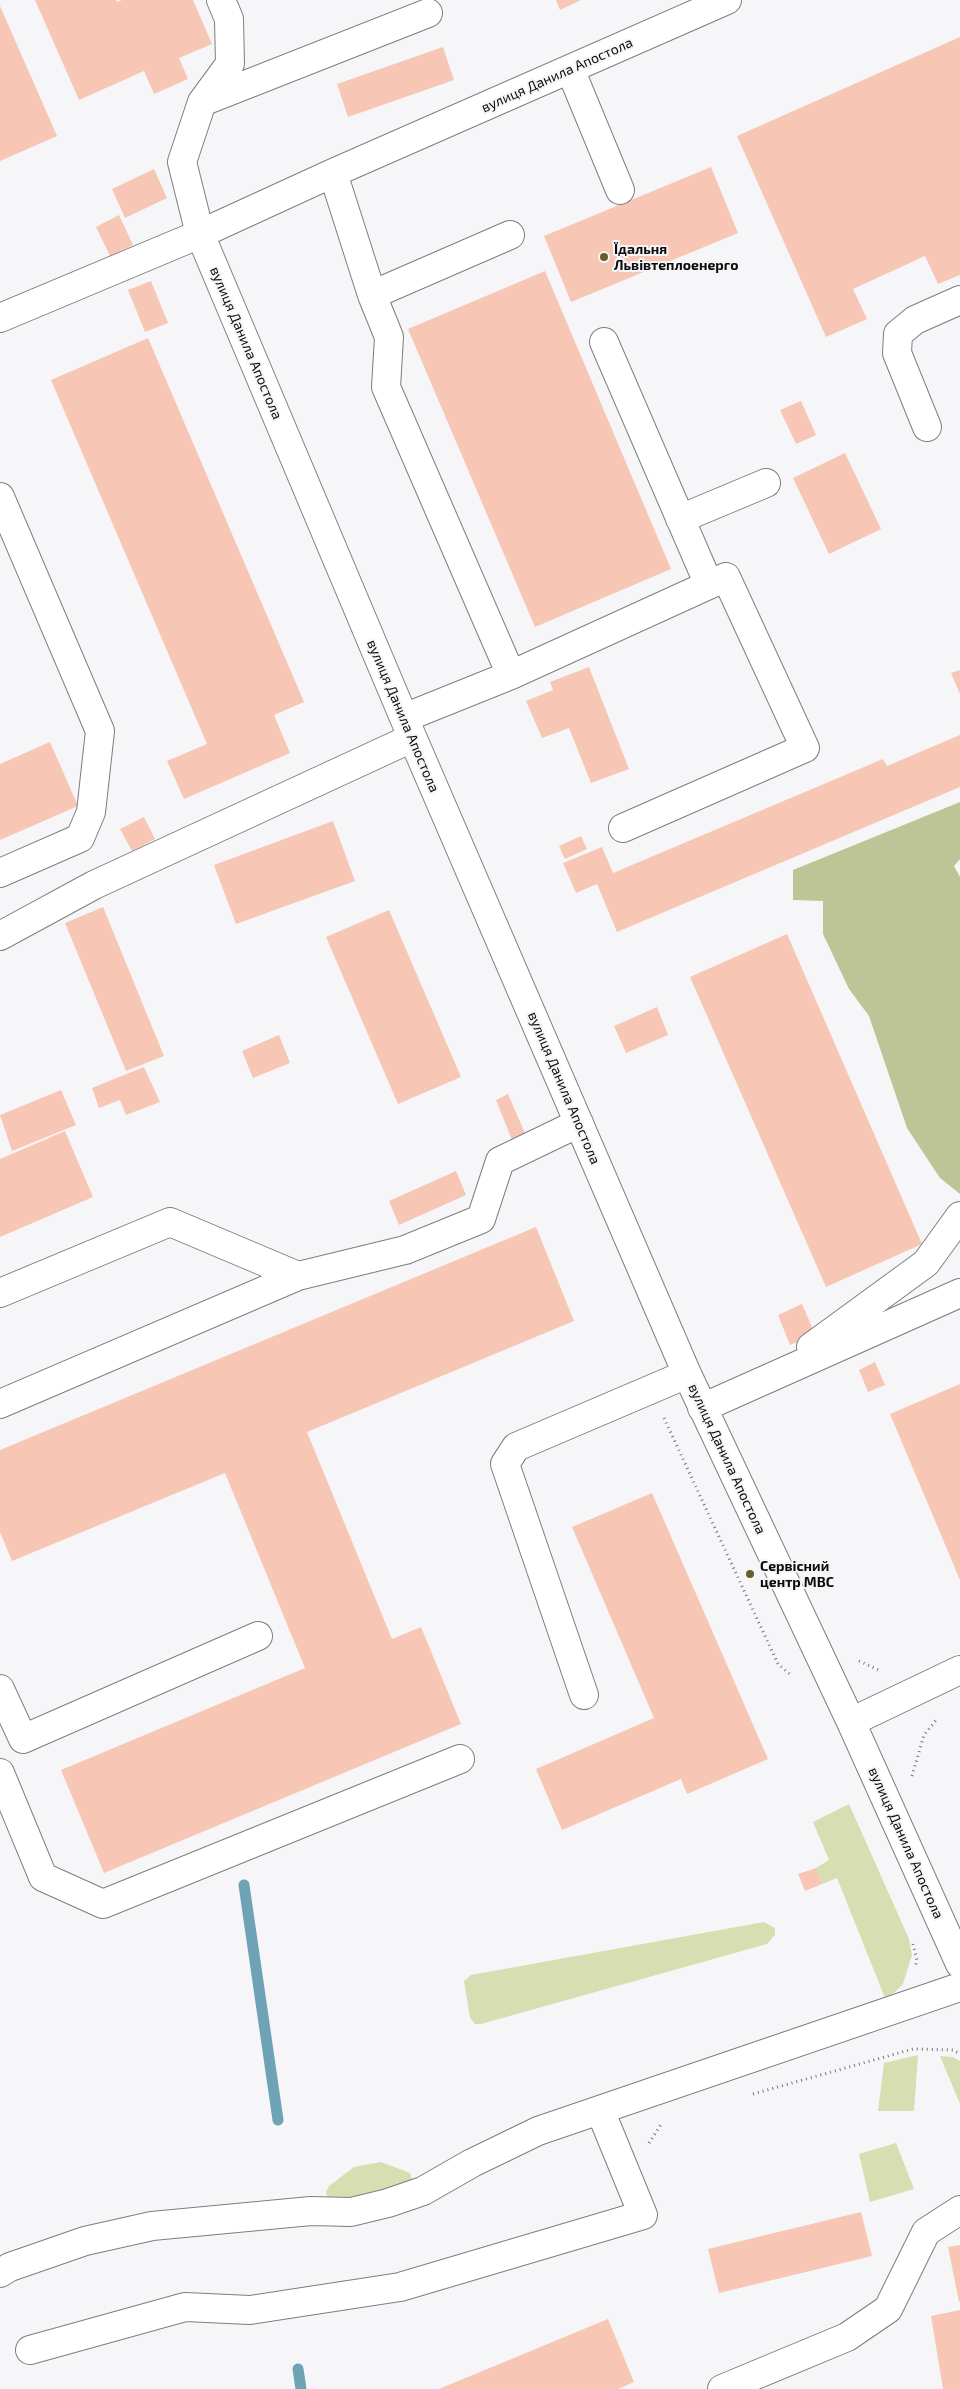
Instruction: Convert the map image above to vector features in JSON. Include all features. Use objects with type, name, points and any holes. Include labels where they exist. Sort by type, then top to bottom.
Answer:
[{"type":"street","points":[[0,318],[200,234],[182,162],[202,102],[230,64],[229,19],[221,0]]},
{"type":"street","name":"вулиця Данила Апостола","points":[[727,0],[333,172],[200,234],[408,728],[687,1374],[851,1722],[960,1964]]},
{"type":"street","points":[[202,102],[428,13]]},
{"type":"street","points":[[570,68],[620,190]]},
{"type":"street","points":[[333,172],[372,295],[389,337],[386,387],[511,675]]},
{"type":"street","points":[[372,295],[510,235]]},
{"type":"street","points":[[926,427],[897,353],[898,334],[915,320],[960,300]]},
{"type":"street","points":[[604,342],[709,585]]},
{"type":"street","points":[[680,519],[766,483]]},
{"type":"street","points":[[0,497],[100,731],[91,812],[80,838],[0,873]]},
{"type":"street","points":[[0,936],[102,881],[511,675],[726,577],[805,748],[623,828]]},
{"type":"street","points":[[0,1404],[298,1276],[405,1250],[481,1219],[500,1161],[579,1123]]},
{"type":"street","points":[[764,1380],[926,1263],[960,1216]]},
{"type":"street","points":[[0,1294],[170,1222],[298,1276]]},
{"type":"street","points":[[702,1408],[960,1292]]},
{"type":"street","points":[[584,1695],[505,1464],[516,1447],[687,1374]]},
{"type":"street","points":[[0,1759],[23,1739],[258,1636]]},
{"type":"street","points":[[851,1722],[960,1670]]},
{"type":"street","points":[[0,1688],[23,1739]]},
{"type":"street","points":[[0,1774],[43,1877],[103,1904],[460,1759]]},
{"type":"street","points":[[0,2273],[10,2267],[85,2241],[152,2226],[311,2211],[351,2212],[388,2203],[422,2192],[472,2163],[538,2131],[960,1987]]},
{"type":"street","points":[[30,2350],[185,2307],[250,2310],[400,2287],[643,2215],[600,2110]]},
{"type":"street","points":[[722,2389],[847,2338],[888,2309],[926,2232],[960,2210]]},
{"type":"path","points":[[663,1415],[778,1664],[796,1679]]},
{"type":"path","points":[[857,1660],[864,1665],[890,1674]]},
{"type":"path","points":[[911,1781],[913,1766],[924,1735],[939,1716]]},
{"type":"path","points":[[913,1942],[917,1960],[914,1973]]},
{"type":"path","points":[[745,2097],[913,2049],[953,2050],[960,2054]]},
{"type":"path","points":[[645,2149],[666,2119]]},
{"type":"green space","points":[[960,802],[960,859],[954,866],[960,877],[960,1194],[940,1178],[907,1128],[869,1016],[849,989],[823,934],[823,901],[793,900],[793,870]]},
{"type":"green space","points":[[849,1804],[909,1939],[912,1955],[903,1984],[894,1993],[885,1998],[837,1878],[822,1884],[816,1868],[829,1860],[813,1822]]},
{"type":"green space","points":[[764,1922],[775,1928],[775,1935],[767,1944],[481,2024],[475,2024],[470,2018],[464,1981],[471,1975]]},
{"type":"green space","points":[[918,2055],[914,2111],[878,2111],[884,2063]]},
{"type":"green space","points":[[940,2056],[952,2057],[960,2061],[960,2104]]},
{"type":"green space","points":[[896,2143],[914,2189],[870,2202],[859,2154]]},
{"type":"green space","points":[[381,2162],[410,2173],[412,2180],[380,2200],[328,2199],[326,2192],[329,2186],[354,2167]]},
{"type":"building","points":[[35,0],[116,0],[117,2],[122,0],[193,0],[212,44],[179,58],[188,79],[154,94],[144,71],[79,100]]},
{"type":"building","points":[[556,0],[581,0],[560,10]]},
{"type":"building","points":[[0,6],[57,136],[0,161]]},
{"type":"building","points":[[960,37],[960,275],[938,284],[925,256],[853,289],[867,319],[826,337],[737,136]]},
{"type":"building","points":[[443,47],[454,80],[348,117],[337,84]]},
{"type":"building","points":[[711,167],[738,233],[571,302],[544,236]]},
{"type":"building","points":[[154,169],[167,198],[125,218],[112,189]]},
{"type":"building","points":[[119,215],[133,245],[110,256],[96,227]]},
{"type":"building","points":[[545,271],[671,569],[535,627],[408,329]]},
{"type":"building","points":[[151,281],[168,323],[145,332],[128,290]]},
{"type":"building","points":[[148,338],[304,702],[274,715],[290,753],[184,799],[167,761],[207,744],[51,380]]},
{"type":"building","points":[[801,401],[816,435],[796,444],[780,410]]},
{"type":"building","points":[[845,453],[881,529],[829,554],[793,478]]},
{"type":"building","points":[[589,667],[629,769],[591,783],[569,728],[542,738],[526,701],[553,690],[550,682]]},
{"type":"building","points":[[960,670],[960,694],[951,673]]},
{"type":"building","points":[[960,735],[960,787],[617,932],[597,884],[576,893],[563,863],[602,847],[613,873],[883,759],[887,766]]},
{"type":"building","points":[[50,742],[78,806],[0,840],[0,764]]},
{"type":"building","points":[[144,817],[155,839],[132,851],[120,829]]},
{"type":"building","points":[[333,821],[355,881],[236,924],[214,865]]},
{"type":"building","points":[[581,836],[587,849],[565,859],[559,846]]},
{"type":"building","points":[[103,907],[164,1056],[126,1071],[65,923]]},
{"type":"building","points":[[389,910],[461,1077],[398,1104],[326,937]]},
{"type":"building","points":[[787,934],[922,1244],[826,1287],[690,977]]},
{"type":"building","points":[[657,1007],[668,1035],[626,1053],[614,1026]]},
{"type":"building","points":[[279,1035],[290,1063],[253,1078],[242,1051]]},
{"type":"building","points":[[144,1067],[160,1102],[126,1115],[120,1100],[99,1108],[92,1088]]},
{"type":"building","points":[[61,1090],[76,1125],[12,1151],[0,1115]]},
{"type":"building","points":[[508,1094],[528,1140],[514,1145],[496,1100]]},
{"type":"building","points":[[65,1131],[93,1197],[0,1237],[0,1159]]},
{"type":"building","points":[[456,1171],[466,1195],[399,1225],[389,1201]]},
{"type":"building","points":[[536,1227],[574,1321],[307,1432],[392,1639],[421,1627],[461,1724],[104,1873],[61,1770],[305,1668],[225,1473],[12,1561],[0,1532],[0,1450]]},
{"type":"building","points":[[802,1304],[815,1334],[790,1345],[778,1315]]},
{"type":"building","points":[[875,1362],[885,1385],[868,1392],[859,1370]]},
{"type":"building","points":[[960,1384],[960,1580],[890,1414]]},
{"type":"building","points":[[652,1493],[768,1759],[687,1794],[681,1779],[562,1830],[536,1769],[654,1718],[572,1527]]},
{"type":"building","points":[[816,1868],[822,1884],[805,1891],[798,1874]]},
{"type":"building","points":[[861,2212],[872,2256],[719,2293],[708,2249]]},
{"type":"building","points":[[960,2245],[960,2302],[959,2302],[948,2247]]},
{"type":"building","points":[[960,2310],[960,2389],[943,2389],[931,2316]]},
{"type":"building","points":[[608,2319],[634,2382],[618,2389],[439,2389]]},
{"type":"waterway","points":[[244,1885],[278,2120]]},
{"type":"waterway","points":[[298,2369],[301,2389]]},
{"type":"place","name":"Їдальня Львівтеплоенерго","points":[[604,257]]},
{"type":"place","name":"Сервісний центр МВС","points":[[750,1574]]}]
